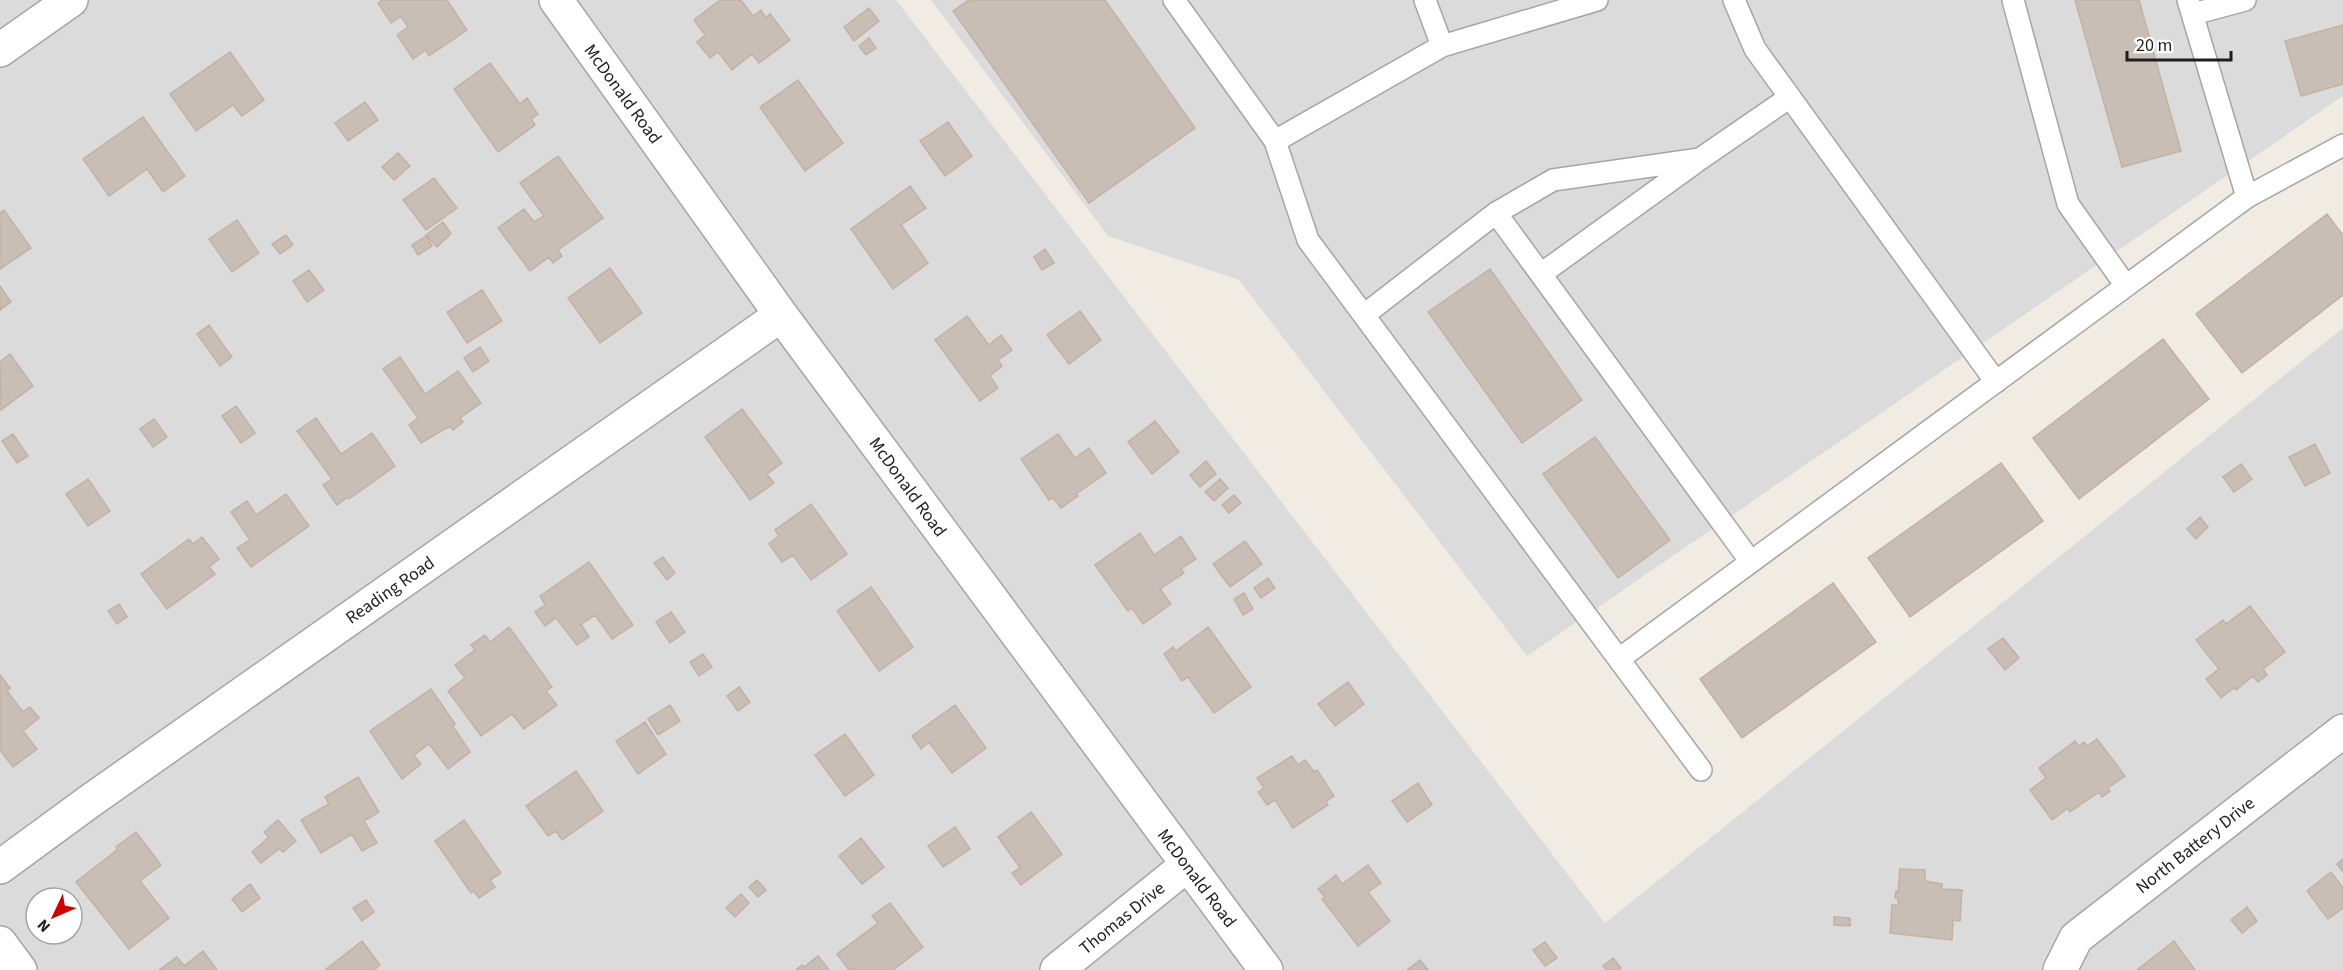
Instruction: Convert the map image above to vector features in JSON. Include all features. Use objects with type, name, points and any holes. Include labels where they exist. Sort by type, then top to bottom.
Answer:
[{"type":"street","points":[[0,50],[71,0]]},
{"type":"street","name":"McDonald Road","points":[[556,0],[781,315],[1266,970]]},
{"type":"street","name":"Reading Road","points":[[0,867],[100,794],[781,315]]},
{"type":"street","name":"North Battery Drive","points":[[2060,970],[2076,938],[2343,731]]},
{"type":"street","name":"Thomas Drive","points":[[1057,970],[1187,865]]},
{"type":"street","points":[[0,943],[20,970]]},
{"type":"lane","points":[[1174,0],[1275,141],[1308,240],[1701,770]]},
{"type":"lane","points":[[1425,0],[1442,45]]},
{"type":"lane","points":[[1275,141],[1442,45],[1596,0]]},
{"type":"lane","points":[[1734,0],[1755,49],[1996,382]]},
{"type":"lane","points":[[2013,0],[2068,204],[2126,286]]},
{"type":"lane","points":[[2245,0],[2190,7],[2247,197]]},
{"type":"lane","points":[[1541,274],[1790,97]]},
{"type":"lane","points":[[1619,660],[2247,197],[2343,145]]},
{"type":"lane","points":[[1364,315],[1497,213],[1553,180],[1700,159]]},
{"type":"lane","points":[[1497,213],[1751,562]]},
{"type":"shaded area","points":[[0,0],[896,0],[1605,923],[2343,328],[2343,970],[0,970]]},
{"type":"shaded area","points":[[931,0],[2343,0],[2343,96],[1527,656],[1239,280],[1108,236]]},
{"type":"building","points":[[382,0],[447,0],[467,30],[429,56],[426,50],[413,59],[397,35],[408,27],[401,16],[391,23],[378,3]]},
{"type":"building","points":[[720,0],[741,0],[753,16],[761,10],[766,18],[770,14],[790,40],[759,63],[752,54],[732,70],[718,52],[710,58],[697,42],[705,35],[694,20]]},
{"type":"building","points":[[969,0],[1105,0],[1195,128],[1089,203],[953,11]]},
{"type":"building","points":[[2075,0],[2139,0],[2181,151],[2122,167]]},
{"type":"building","points":[[869,8],[879,21],[854,41],[844,27]]},
{"type":"building","points":[[2343,25],[2343,84],[2301,96],[2285,41]]},
{"type":"building","points":[[869,38],[876,48],[866,55],[859,46]]},
{"type":"building","points":[[230,52],[264,100],[242,116],[233,105],[196,131],[170,94]]},
{"type":"building","points":[[490,63],[520,104],[527,98],[538,114],[531,119],[535,125],[498,152],[454,89]]},
{"type":"building","points":[[798,80],[843,143],[805,171],[760,107]]},
{"type":"building","points":[[365,102],[378,120],[348,141],[335,123]]},
{"type":"building","points":[[143,117],[185,176],[163,192],[147,169],[109,196],[83,159]]},
{"type":"building","points":[[948,122],[972,156],[945,176],[920,141]]},
{"type":"building","points":[[398,153],[410,166],[394,180],[382,167]]},
{"type":"building","points":[[558,156],[603,218],[558,250],[562,256],[553,263],[549,257],[530,271],[498,228],[524,209],[534,222],[544,216],[520,183]]},
{"type":"building","points":[[434,178],[457,208],[426,230],[403,200]]},
{"type":"building","points":[[910,186],[926,208],[901,225],[928,263],[893,289],[851,229]]},
{"type":"building","points":[[4,210],[31,248],[0,269],[0,213]]},
{"type":"building","points":[[2327,214],[2343,235],[2343,295],[2242,373],[2196,314]]},
{"type":"building","points":[[237,220],[259,253],[232,272],[209,239]]},
{"type":"building","points":[[443,222],[451,234],[437,247],[426,235]]},
{"type":"building","points":[[286,235],[293,245],[280,254],[272,244]]},
{"type":"building","points":[[426,236],[432,246],[418,255],[412,245]]},
{"type":"building","points":[[1045,249],[1054,263],[1042,270],[1034,257]]},
{"type":"building","points":[[610,268],[642,313],[600,343],[568,298]]},
{"type":"building","points":[[1490,269],[1582,400],[1522,443],[1428,312]]},
{"type":"building","points":[[309,270],[324,290],[307,302],[293,281]]},
{"type":"building","points":[[0,286],[11,302],[0,310]]},
{"type":"building","points":[[482,290],[502,321],[467,343],[447,312]]},
{"type":"building","points":[[1080,311],[1101,340],[1069,364],[1047,335]]},
{"type":"building","points":[[967,316],[989,345],[1001,335],[1012,350],[998,360],[1002,366],[990,376],[998,388],[980,401],[935,340]]},
{"type":"building","points":[[209,325],[232,357],[220,366],[197,334]]},
{"type":"building","points":[[2163,339],[2209,399],[2079,499],[2033,438]]},
{"type":"building","points":[[480,347],[489,361],[473,372],[464,358]]},
{"type":"building","points":[[10,354],[33,386],[1,410],[0,362]]},
{"type":"building","points":[[400,357],[425,394],[458,371],[481,403],[460,418],[463,422],[453,430],[450,426],[421,443],[409,425],[418,418],[383,369]]},
{"type":"building","points":[[236,406],[255,433],[241,443],[222,416]]},
{"type":"building","points":[[742,409],[782,463],[767,474],[774,483],[750,500],[705,437]]},
{"type":"building","points":[[316,418],[341,454],[372,433],[395,466],[337,505],[323,485],[332,479],[297,431]]},
{"type":"building","points":[[154,419],[167,437],[153,447],[140,429]]},
{"type":"building","points":[[1155,421],[1179,452],[1152,474],[1128,442]]},
{"type":"building","points":[[13,434],[28,456],[17,463],[2,441]]},
{"type":"building","points":[[1058,434],[1075,458],[1089,448],[1106,473],[1076,494],[1078,496],[1061,508],[1053,498],[1049,500],[1021,459]]},
{"type":"building","points":[[1595,437],[1670,540],[1618,578],[1543,474]]},
{"type":"building","points":[[2315,444],[2330,473],[2305,486],[2289,457]]},
{"type":"building","points":[[1206,461],[1216,474],[1200,487],[1190,475]]},
{"type":"building","points":[[2001,463],[2043,521],[1910,617],[1868,558]]},
{"type":"building","points":[[2241,464],[2252,479],[2234,492],[2223,477]]},
{"type":"building","points":[[88,479],[110,511],[88,526],[66,494]]},
{"type":"building","points":[[1220,479],[1228,488],[1214,501],[1205,492]]},
{"type":"building","points":[[286,494],[309,526],[251,567],[237,548],[250,540],[231,512],[247,501],[256,515]]},
{"type":"building","points":[[1234,495],[1241,503],[1229,513],[1222,505]]},
{"type":"building","points":[[811,504],[847,554],[811,580],[793,555],[782,562],[769,544],[779,536],[775,530]]},
{"type":"building","points":[[2200,517],[2208,527],[2196,539],[2187,529]]},
{"type":"building","points":[[1140,533],[1154,555],[1181,536],[1196,559],[1181,569],[1184,573],[1160,589],[1171,604],[1143,624],[1132,608],[1128,611],[1095,565]]},
{"type":"building","points":[[202,537],[219,559],[209,567],[215,574],[167,609],[141,574],[189,539],[193,544]]},
{"type":"building","points":[[1245,541],[1262,564],[1230,587],[1213,564]]},
{"type":"building","points":[[663,557],[675,573],[667,580],[654,563]]},
{"type":"building","points":[[589,562],[633,625],[612,639],[595,615],[581,624],[589,637],[577,645],[556,618],[545,626],[535,612],[545,605],[540,596]]},
{"type":"building","points":[[1268,578],[1275,588],[1261,598],[1254,588]]},
{"type":"building","points":[[1833,583],[1876,642],[1742,738],[1700,679]]},
{"type":"building","points":[[871,587],[913,647],[879,671],[837,611]]},
{"type":"building","points":[[1244,593],[1253,609],[1243,615],[1234,599]]},
{"type":"building","points":[[119,604],[127,617],[117,624],[108,611]]},
{"type":"building","points":[[2250,606],[2285,652],[2263,669],[2267,675],[2258,682],[2253,676],[2236,690],[2235,687],[2221,698],[2206,679],[2219,669],[2196,640],[2223,620],[2226,624]]},
{"type":"building","points":[[671,612],[685,632],[670,643],[656,622]]},
{"type":"building","points":[[509,627],[552,687],[546,691],[557,705],[524,729],[512,714],[481,736],[448,691],[465,678],[455,665],[475,650],[471,645],[485,635],[490,642]]},
{"type":"building","points":[[1208,627],[1251,687],[1214,713],[1188,677],[1182,681],[1164,654],[1173,647],[1176,651]]},
{"type":"building","points":[[2003,638],[2019,658],[2005,670],[1988,649]]},
{"type":"building","points":[[703,654],[712,667],[699,676],[690,662]]},
{"type":"building","points":[[0,675],[10,688],[7,691],[23,712],[30,707],[39,718],[23,731],[37,749],[13,767],[0,750]]},
{"type":"building","points":[[1348,682],[1364,704],[1335,726],[1318,704]]},
{"type":"building","points":[[739,687],[750,702],[738,711],[727,696]]},
{"type":"building","points":[[431,689],[455,724],[453,726],[470,752],[448,769],[429,744],[414,755],[421,764],[402,779],[370,731]]},
{"type":"building","points":[[670,705],[680,721],[658,735],[648,719]]},
{"type":"building","points":[[955,705],[986,748],[952,773],[929,742],[921,749],[912,736]]},
{"type":"building","points":[[645,722],[666,754],[638,774],[616,741]]},
{"type":"building","points":[[845,734],[874,775],[845,796],[815,755]]},
{"type":"building","points":[[2097,739],[2125,776],[2108,788],[2110,791],[2102,797],[2100,793],[2096,794],[2070,812],[2068,808],[2052,820],[2030,790],[2046,778],[2039,768],[2075,741],[2078,746],[2084,742],[2087,746]]},
{"type":"building","points":[[1292,756],[1298,765],[1305,760],[1314,772],[1317,770],[1334,796],[1326,801],[1328,805],[1293,828],[1275,800],[1267,805],[1258,792],[1264,788],[1257,778]]},
{"type":"building","points":[[576,771],[603,811],[562,840],[556,831],[548,836],[526,806]]},
{"type":"building","points":[[358,777],[379,812],[364,821],[377,843],[362,851],[352,834],[321,853],[301,820],[329,804],[325,797]]},
{"type":"building","points":[[1418,783],[1432,805],[1407,822],[1392,801]]},
{"type":"building","points":[[1031,812],[1062,854],[1021,885],[1012,873],[1020,868],[998,837]]},
{"type":"building","points":[[278,820],[296,841],[283,852],[279,849],[261,863],[252,852],[269,837],[264,832]]},
{"type":"building","points":[[464,820],[501,873],[490,880],[495,887],[479,898],[474,891],[471,893],[435,841]]},
{"type":"building","points":[[955,827],[970,849],[943,867],[928,846]]},
{"type":"building","points":[[136,832],[161,865],[140,881],[169,918],[129,949],[84,892],[84,886],[79,886],[76,882],[117,850],[116,847]]},
{"type":"building","points":[[861,838],[884,867],[862,884],[839,856]]},
{"type":"building","points":[[2343,859],[2343,872],[2337,864]]},
{"type":"building","points":[[1368,865],[1381,883],[1368,892],[1390,921],[1358,946],[1322,899],[1325,897],[1318,889],[1336,875],[1342,884]]},
{"type":"building","points":[[1900,869],[1925,870],[1925,881],[1942,884],[1942,889],[1962,890],[1960,921],[1953,920],[1952,940],[1890,933],[1892,905],[1898,905],[1898,898],[1895,898],[1896,891],[1898,892]]},
{"type":"building","points":[[2331,872],[2343,888],[2343,908],[2328,919],[2307,891]]},
{"type":"building","points":[[757,880],[766,890],[758,897],[749,887]]},
{"type":"building","points":[[250,884],[260,898],[242,912],[232,899]]},
{"type":"building","points":[[741,894],[749,903],[735,917],[726,908]]},
{"type":"building","points":[[366,900],[374,912],[362,921],[353,908]]},
{"type":"building","points":[[890,903],[923,947],[893,970],[849,970],[837,954],[878,923],[872,916]]},
{"type":"building","points":[[2247,907],[2257,921],[2242,933],[2231,920]]},
{"type":"building","points":[[1834,917],[1850,918],[1850,926],[1834,925]]},
{"type":"building","points":[[362,941],[380,965],[374,970],[325,970]]},
{"type":"building","points":[[2174,941],[2195,970],[2137,970]]},
{"type":"building","points":[[1545,942],[1557,958],[1545,966],[1533,950]]},
{"type":"building","points":[[203,951],[217,970],[159,970],[177,957],[184,966]]},
{"type":"building","points":[[818,956],[829,970],[796,970],[802,965],[804,967]]},
{"type":"building","points":[[1613,958],[1621,968],[1607,970],[1603,966]]},
{"type":"building","points":[[1420,960],[1428,970],[1407,970]]}]
